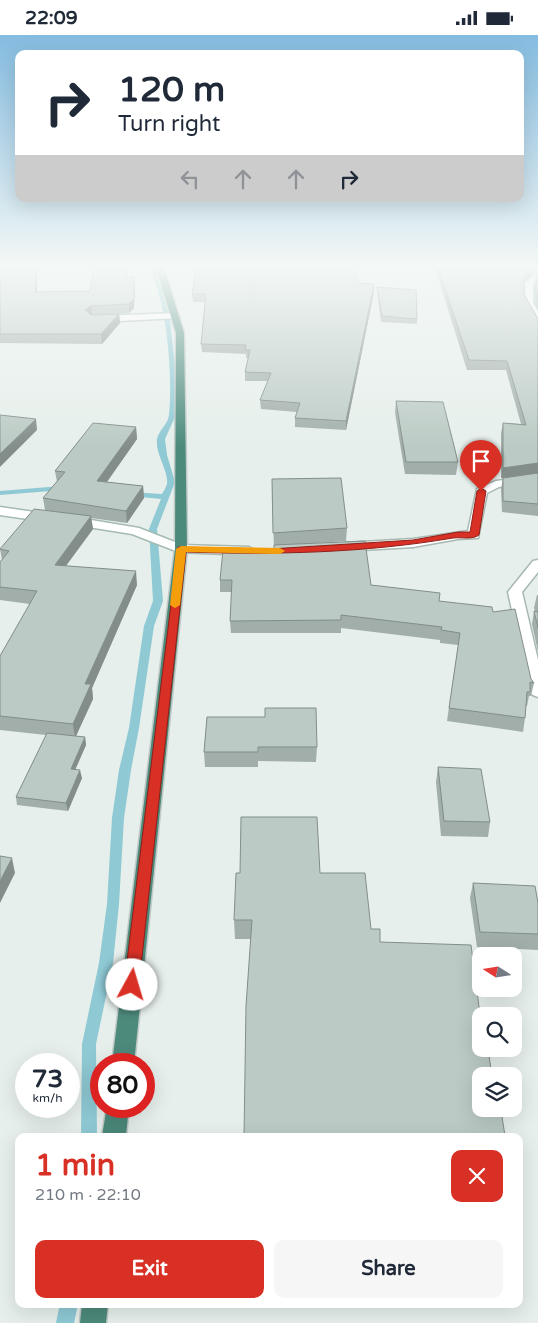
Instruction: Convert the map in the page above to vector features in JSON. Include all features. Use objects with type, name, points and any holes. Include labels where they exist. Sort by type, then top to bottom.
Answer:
[{"type":"highway","points":[[123,1053],[181,549],[179,328]]},
{"type":"highway","points":[[114,1133],[116,1118]]},
{"type":"highway","points":[[93,1323],[95,1308]]},
{"type":"street","points":[[328,548],[413,543],[458,535],[474,535],[481,491],[496,484],[538,479]]},
{"type":"street","points":[[0,511],[106,525],[135,531],[181,549],[260,551]]},
{"type":"street","points":[[538,564],[515,591],[538,692]]},
{"type":"building","points":[[0,328],[106,328],[101,334],[0,334]]},
{"type":"building","points":[[203,328],[365,328],[346,421],[295,418],[300,403],[260,400],[271,373],[245,372],[250,350],[245,350],[246,345],[201,344]]},
{"type":"building","points":[[458,328],[538,328],[538,463],[503,468],[503,423],[526,425],[507,361],[469,360]]},
{"type":"building","points":[[396,401],[443,402],[458,462],[406,462]]},
{"type":"building","points":[[0,415],[36,419],[0,454]]},
{"type":"building","points":[[93,423],[136,427],[97,481],[143,486],[126,511],[43,498],[65,472],[55,471]]},
{"type":"building","points":[[538,473],[538,504],[503,501],[503,478]]},
{"type":"building","points":[[341,478],[347,528],[273,533],[272,479]]},
{"type":"building","points":[[34,509],[91,516],[55,565],[136,571],[85,684],[91,684],[73,724],[0,716],[0,656],[37,591],[0,587],[0,562],[9,551],[0,549]]},
{"type":"building","points":[[365,541],[371,585],[440,593],[439,601],[492,607],[493,612],[515,609],[531,679],[534,683],[530,682],[530,692],[527,692],[525,718],[449,708],[460,633],[441,630],[442,627],[341,615],[341,620],[230,621],[232,580],[220,580],[223,550],[274,551],[274,545]]},
{"type":"building","points":[[534,611],[538,612],[538,628]]},
{"type":"building","points":[[265,708],[316,708],[317,747],[258,747],[258,752],[204,752],[207,717],[265,717]]},
{"type":"building","points":[[47,733],[85,737],[71,769],[80,770],[66,803],[16,797]]},
{"type":"building","points":[[438,767],[481,769],[490,822],[444,821]]},
{"type":"building","points":[[241,817],[317,817],[320,873],[365,873],[371,929],[380,929],[380,942],[471,945],[472,997],[478,997],[479,1007],[472,1007],[472,1057],[489,1057],[491,1067],[472,1067],[472,1117],[502,1117],[505,1133],[244,1133],[246,1006],[252,920],[234,920],[236,873],[240,873]]},
{"type":"building","points":[[0,856],[12,858],[0,881]]},
{"type":"building","points":[[473,883],[535,886],[538,903],[538,934],[480,932]]},
{"type":"waterway","points":[[165,497],[171,482],[163,455],[161,439],[172,417],[172,367],[168,328]]},
{"type":"waterway","points":[[0,493],[61,488]]},
{"type":"waterway","points":[[130,494],[165,497]]},
{"type":"waterway","points":[[89,1133],[89,1044],[106,963],[113,904],[118,818],[125,770],[134,728],[149,626],[158,601],[153,529],[165,497]]},
{"type":"waterway","points":[[65,1323],[68,1308]]},
{"type":"slow traffic","points":[[175,605],[181,549],[280,551]]},
{"type":"route","points":[[132,985],[181,549],[270,552],[413,543],[435,538],[474,535],[481,491]]}]
